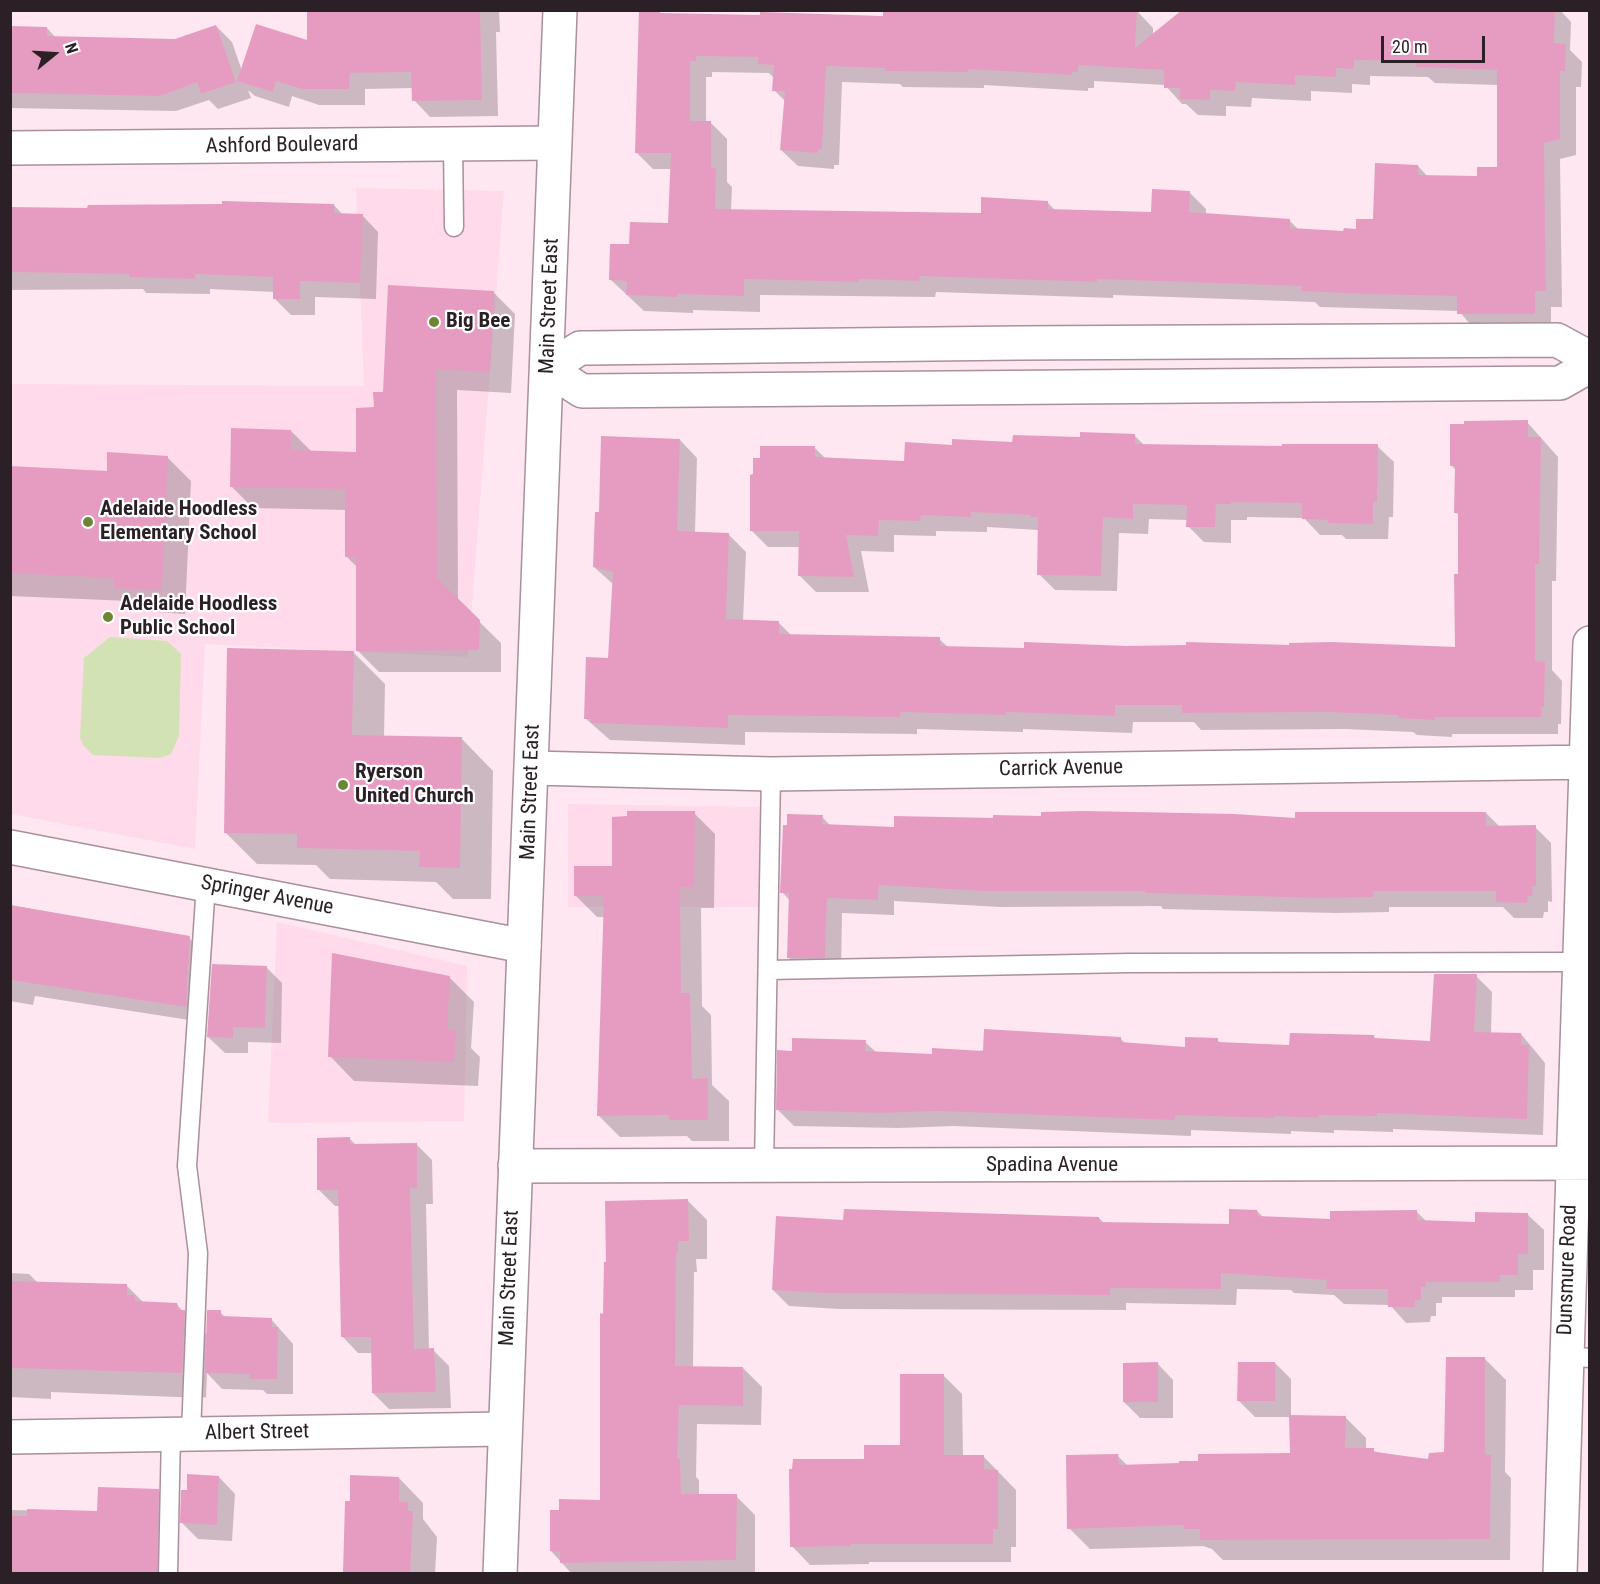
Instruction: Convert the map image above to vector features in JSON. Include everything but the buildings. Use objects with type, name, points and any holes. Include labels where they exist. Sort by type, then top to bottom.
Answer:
[{"type":"street","name":"Main Street East","points":[[500,1574],[560,10]]},
{"type":"street","name":"Ashford Boulevard","points":[[10,148],[554,143]]},
{"type":"street","points":[[1590,358],[1557,340],[1019,343],[580,348],[548,369],[582,391],[1560,382],[1590,366]]},
{"type":"street","points":[[1378,341],[1380,384]]},
{"type":"street","points":[[1019,343],[1022,386]]},
{"type":"street","points":[[1177,343],[1179,386]]},
{"type":"street","points":[[1231,343],[1234,385]]},
{"type":"street","points":[[965,344],[967,386]]},
{"type":"street","points":[[781,346],[783,389]]},
{"type":"street","name":"Dunsmure Road","points":[[1560,1574],[1577,1357],[1581,1163],[1580,962],[1590,643]]},
{"type":"street","name":"Carrick Avenue","points":[[532,768],[771,774],[1587,762]]},
{"type":"street","name":"Springer Avenue","points":[[10,847],[524,946]]},
{"type":"street","name":"Spadina Avenue","points":[[515,1166],[1581,1163]]},
{"type":"street","name":"Albert Street","points":[[10,1437],[504,1429]]},
{"type":"lane","points":[[453,144],[454,227]]},
{"type":"lane","points":[[764,1167],[771,774]]},
{"type":"lane","points":[[168,1574],[198,1253],[187,1166],[206,884]]},
{"type":"lane","points":[[768,970],[1141,963],[1580,962]]},
{"type":"shaded area","points":[[356,188],[504,191],[468,657],[205,644],[195,849],[11,814],[10,384],[364,386]]},
{"type":"shaded area","points":[[568,804],[760,807],[761,907],[568,907]]},
{"type":"shaded area","points":[[277,922],[467,966],[464,1121],[268,1123]]},
{"type":"green space","points":[[110,637],[167,641],[181,654],[179,736],[171,754],[160,758],[93,755],[83,745],[80,738],[84,658]]},
{"type":"place","name":"Big Bee","points":[[434,322]]},
{"type":"place","name":"Adelaide Hoodless Elementary School","points":[[88,522]]},
{"type":"place","name":"Adelaide Hoodless Public School","points":[[108,617]]},
{"type":"place","name":"Ryerson United Church","points":[[343,785]]}]
